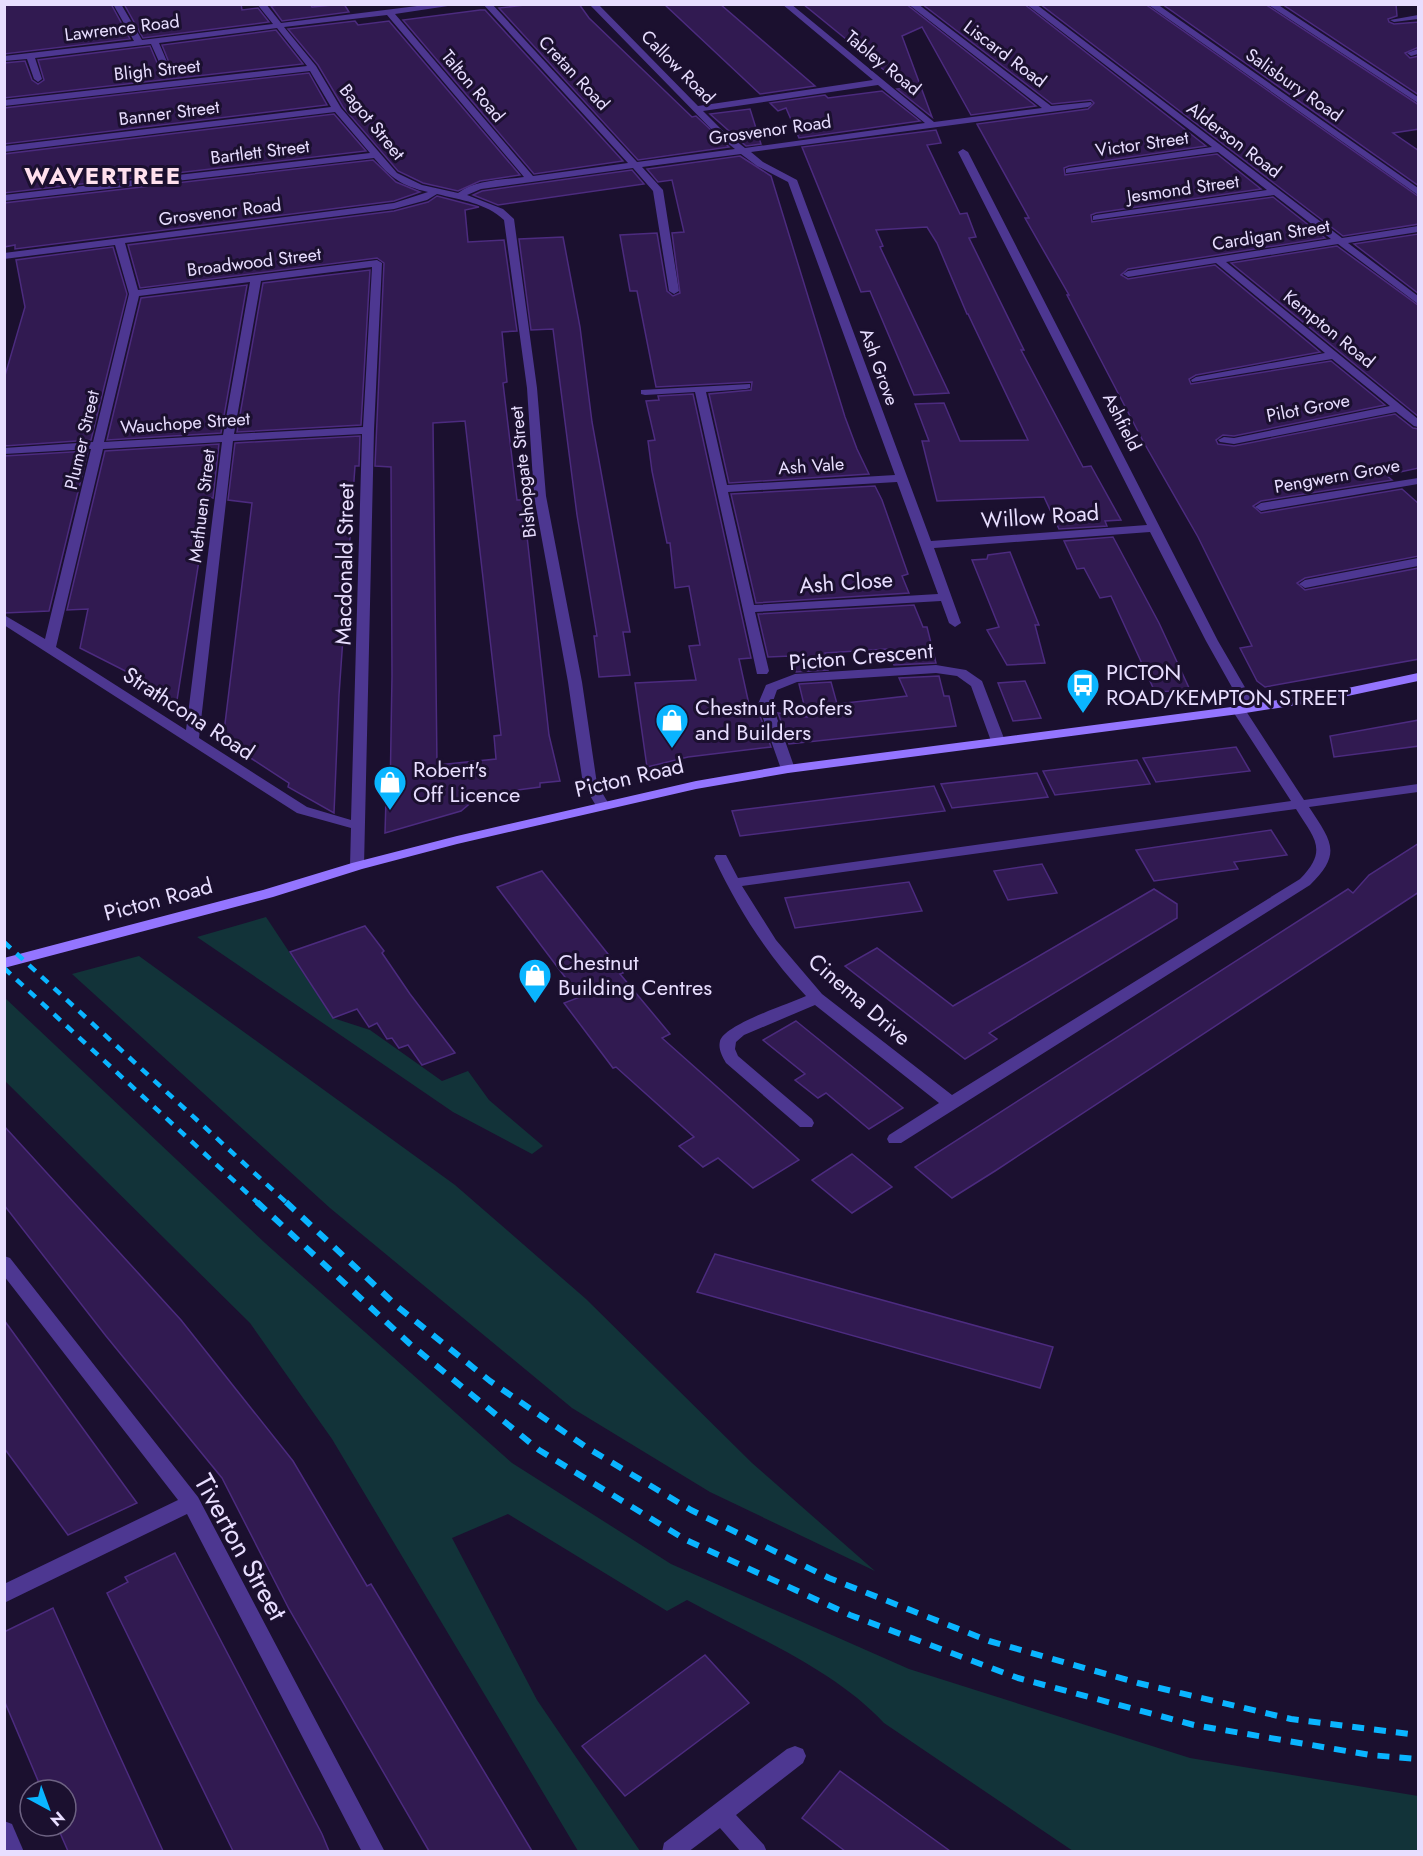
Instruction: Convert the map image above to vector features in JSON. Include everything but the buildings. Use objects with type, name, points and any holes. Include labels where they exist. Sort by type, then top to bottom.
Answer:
[{"type":"main road","name":"Picton Road","points":[[4,963],[268,894],[357,866],[696,785],[788,769],[1245,709],[1329,696],[1419,677]]},
{"type":"street","points":[[117,4],[140,43]]},
{"type":"street","name":"Bagot Street","points":[[261,4],[313,68],[337,109],[394,175],[408,183],[460,196]]},
{"type":"street","name":"Lawrence Road","points":[[4,59],[390,13],[417,7],[458,4]]},
{"type":"street","name":"Cretan Road","points":[[488,4],[637,164],[658,190],[674,291]]},
{"type":"street","name":"Callow Road","points":[[593,4],[696,109],[741,151]]},
{"type":"street","name":"Tabley Road","points":[[786,4],[932,125]]},
{"type":"street","name":"Liscard Road","points":[[912,4],[1049,109]]},
{"type":"street","name":"Alderson Road","points":[[1030,4],[1419,301]]},
{"type":"street","name":"Salisbury Road","points":[[1151,4],[1419,192]]},
{"type":"street","points":[[1271,4],[1419,100]]},
{"type":"street","name":"Talton Road","points":[[390,13],[530,179]]},
{"type":"street","points":[[1394,20],[1419,17]]},
{"type":"street","points":[[154,41],[164,64]]},
{"type":"street","points":[[30,56],[38,79]]},
{"type":"street","name":"Bligh Street","points":[[4,103],[313,68]]},
{"type":"street","points":[[696,109],[880,82]]},
{"type":"street","name":"Grosvenor Road","points":[[460,196],[469,189],[530,179],[1088,104]]},
{"type":"street","name":"Banner Street","points":[[4,149],[337,109]]},
{"type":"street","name":"Victor Street","points":[[1069,171],[1219,149]]},
{"type":"street","name":"Ash Grove","points":[[741,151],[760,165],[780,172],[792,180],[955,623]]},
{"type":"street","name":"Ashfield","points":[[963,152],[1156,528],[1245,709]]},
{"type":"street","name":"Bartlett Street","points":[[4,198],[377,155]]},
{"type":"street","name":"Grosvenor Road","points":[[4,256],[394,206],[424,198],[436,191]]},
{"type":"street","name":"Jesmond Street","points":[[1096,218],[1275,192]]},
{"type":"street","name":"Bishopgate Street","points":[[460,196],[491,206],[509,219],[532,388],[540,496],[575,682],[590,784],[603,806]]},
{"type":"street","name":"Cardigan Street","points":[[1128,274],[1419,229]]},
{"type":"street","name":"Plumer Street","points":[[49,648],[134,294],[119,242]]},
{"type":"street","name":"Kempton Road","points":[[1218,260],[1419,424]]},
{"type":"street","name":"Broadwood Street","points":[[134,294],[377,263]]},
{"type":"street","name":"Macdonald Street","points":[[357,866],[368,430],[377,263]]},
{"type":"street","name":"Methuen Street","points":[[192,739],[228,438],[256,279]]},
{"type":"street","points":[[1196,380],[1334,355]]},
{"type":"street","points":[[645,392],[746,386]]},
{"type":"street","points":[[700,390],[762,671]]},
{"type":"street","name":"Pilot Grove","points":[[1224,440],[1234,441],[1398,408]]},
{"type":"street","name":"Wauchope Street","points":[[4,451],[368,430]]},
{"type":"street","name":"Ash Vale","points":[[723,489],[902,478]]},
{"type":"street","name":"Pengwern Grove","points":[[1261,507],[1419,481]]},
{"type":"street","name":"Willow Road","points":[[927,545],[1156,528]]},
{"type":"street","points":[[1305,584],[1419,562]]},
{"type":"street","name":"Ash Close","points":[[748,609],[946,597]]},
{"type":"street","name":"Strathcona Road","points":[[4,619],[302,810],[359,826]]},
{"type":"street","name":"Picton Crescent","points":[[788,769],[765,704],[771,688],[795,678],[936,669],[961,673],[976,684],[998,741]]},
{"type":"street","points":[[895,1139],[1305,882],[1318,869],[1324,856],[1324,842],[1245,709]]},
{"type":"street","points":[[733,883],[1303,806],[1419,788]]},
{"type":"street","name":"Cinema Drive","points":[[721,858],[746,909],[782,960],[817,998],[951,1103]]},
{"type":"street","points":[[806,1123],[732,1059],[727,1049],[728,1040],[738,1031],[817,998]]},
{"type":"street","name":"Tiverton Street","points":[[4,1263],[191,1503],[374,1851]]},
{"type":"street","points":[[4,1594],[191,1503]]},
{"type":"street","points":[[672,1850],[795,1756]]},
{"type":"street","points":[[721,1814],[756,1851]]},
{"type":"green space","points":[[266,917],[333,1018],[370,1030],[442,1081],[468,1071],[489,1100],[543,1146],[532,1154],[453,1112],[197,937]]},
{"type":"green space","points":[[139,956],[455,1185],[586,1299],[752,1463],[875,1571],[710,1492],[572,1408],[330,1208],[72,974]]},
{"type":"green space","points":[[4,997],[265,1243],[512,1463],[671,1564],[909,1669],[1190,1758],[1418,1796],[1418,1851],[1073,1851],[884,1723],[841,1686],[791,1654],[687,1600],[667,1611],[508,1514],[452,1538],[537,1700],[640,1851],[578,1851],[332,1439],[250,1323],[5,1081]]},
{"type":"railway","points":[[4,942],[288,1204]]},
{"type":"railway","points":[[4,968],[259,1204]]},
{"type":"railway","points":[[257,1202],[410,1344],[539,1450],[686,1540],[850,1615],[1018,1678],[1194,1725],[1370,1755],[1418,1759]]},
{"type":"railway","points":[[286,1202],[398,1307],[490,1381],[586,1447],[691,1510],[829,1578],[989,1641],[1138,1683],[1291,1719],[1418,1735]]},
{"type":"place","name":"PICTON ROAD/KEMPTON STREET","points":[[1083,714]]},
{"type":"place","name":"Chestnut Roofers and Builders","points":[[672,749]]},
{"type":"place","name":"Robert's Off Licence","points":[[390,811]]},
{"type":"place","name":"Chestnut Building Centres","points":[[535,1004]]},
{"type":"district","name":"WAVERTREE","points":[[103,175]]}]
